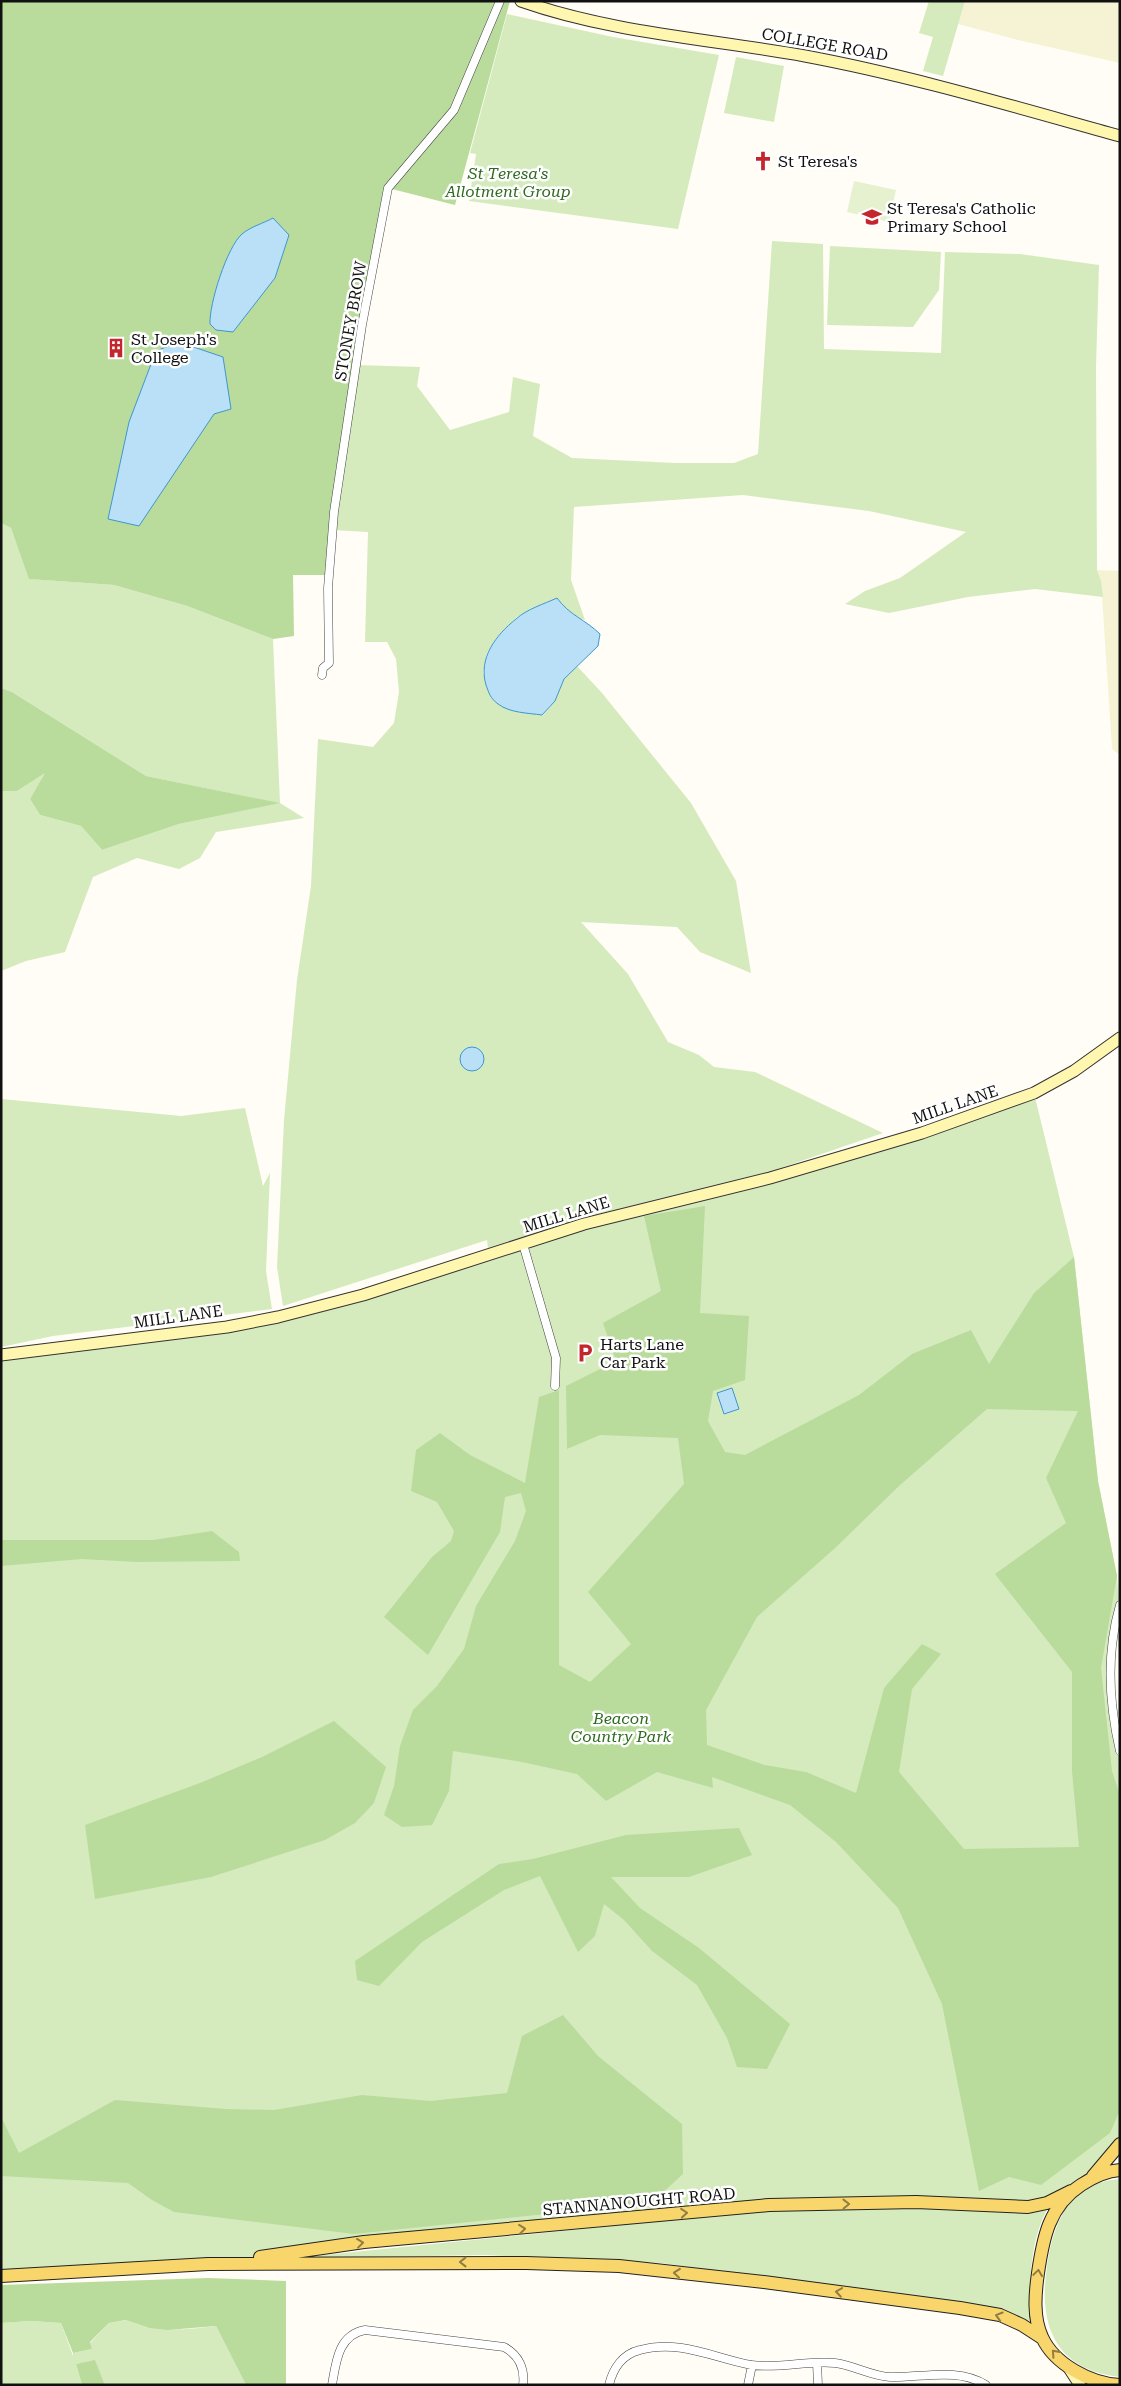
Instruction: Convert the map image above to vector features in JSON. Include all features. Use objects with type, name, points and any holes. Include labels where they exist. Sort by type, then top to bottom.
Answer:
[{"type":"main road","points":[[1091,2178],[1120,2144]]},
{"type":"main road","points":[[1120,2170],[1109,2171],[1091,2178],[1071,2191],[1057,2207],[1045,2235],[1036,2290],[1036,2310],[1042,2338],[1069,2368],[1088,2378],[1120,2385]]},
{"type":"main road","name":"STANNANOUGHT ROAD","points":[[208,2264],[364,2242],[769,2205],[916,2202],[1028,2207],[1047,2204],[1071,2191]]},
{"type":"main road","name":"STANNANOUGHT ROAD","points":[[1,2276],[208,2264],[526,2263],[619,2266],[764,2282],[960,2308],[1000,2315],[1022,2325],[1042,2338]]},
{"type":"street","name":"STONEY BROW","points":[[322,675],[323,668],[329,663],[328,588],[334,512],[362,325],[388,188],[454,110],[500,1]]},
{"type":"street","name":"COLLEGE ROAD","points":[[520,1],[565,15],[612,25],[800,55],[891,72],[1120,136]]},
{"type":"street","name":"MILL LANE","points":[[1,1355],[192,1332],[278,1317],[363,1295],[593,1222],[770,1178],[922,1133],[1034,1093],[1074,1071],[1120,1038]]},
{"type":"street","points":[[523,1244],[556,1358],[555,1386]]},
{"type":"street","points":[[1120,1605],[1113,1634],[1110,1668],[1112,1710],[1120,1751]]},
{"type":"street","points":[[332,2385],[343,2344],[353,2333],[364,2330],[504,2347],[515,2355],[519,2361],[523,2373],[523,2385]]},
{"type":"street","points":[[609,2385],[614,2372],[622,2360],[634,2352],[648,2348],[689,2348],[752,2365],[781,2367],[817,2363],[842,2364],[906,2381],[960,2375],[974,2378],[986,2385]]},
{"type":"street","points":[[817,2363],[818,2385]]},
{"type":"street","points":[[748,2385],[752,2365]]},
{"type":"street","points":[[1069,2368],[1080,2385]]},
{"type":"shaded area","points":[[965,1],[1120,1],[1120,63],[1018,40],[958,24]]},
{"type":"shaded area","points":[[1097,570],[1120,571],[1120,755],[1112,749],[1101,581]]},
{"type":"green space","points":[[1,1],[510,1],[455,205],[388,188],[362,325],[329,575],[293,575],[294,636],[273,639],[187,606],[114,585],[29,579],[11,528],[1,523]]},
{"type":"green space","points":[[929,1],[965,1],[943,76],[923,71],[933,37],[919,33]]},
{"type":"green space","name":"St Teresa's Allotment Group","points":[[507,14],[613,37],[719,55],[678,229],[469,201],[476,154],[470,153]]},
{"type":"green space","points":[[736,57],[784,66],[774,122],[724,113]]},
{"type":"green space","points":[[854,181],[896,190],[889,222],[847,212]]},
{"type":"green space","points":[[772,241],[823,244],[824,349],[941,353],[945,252],[1020,254],[1099,265],[1096,367],[1097,570],[1101,581],[1103,597],[1035,589],[968,597],[889,613],[845,604],[865,591],[900,578],[966,532],[869,511],[743,495],[574,507],[571,580],[585,620],[575,617],[557,599],[517,617],[497,637],[487,653],[483,673],[499,705],[519,712],[543,715],[555,701],[564,679],[577,666],[602,693],[691,803],[736,881],[751,973],[700,952],[677,927],[581,922],[628,974],[668,1042],[699,1055],[714,1067],[755,1072],[883,1133],[769,1172],[582,1218],[488,1248],[487,1240],[283,1306],[277,1267],[284,1120],[297,980],[311,886],[318,739],[373,747],[394,723],[399,692],[396,659],[387,642],[365,642],[368,532],[332,530],[356,365],[420,367],[417,386],[450,430],[509,412],[513,377],[540,384],[533,436],[572,458],[675,463],[734,463],[758,454]]},
{"type":"green space","points":[[830,246],[941,252],[939,290],[913,327],[827,325]]},
{"type":"green space","points":[[1,523],[11,528],[30,579],[114,585],[187,606],[273,639],[280,803],[304,818],[216,832],[200,858],[179,869],[137,858],[93,877],[65,952],[26,961],[1,971],[1,791],[17,791],[46,772],[30,799],[40,815],[81,826],[102,850],[179,824],[278,803],[146,776],[12,692],[1,688]]},
{"type":"green space","points":[[1,688],[12,692],[146,776],[280,803],[179,824],[102,850],[81,826],[40,815],[30,799],[45,773],[17,791],[1,791]]},
{"type":"green space","name":"Beacon Country Park","points":[[1034,1093],[1074,1257],[1098,1481],[1117,1576],[1119,1608],[1110,1668],[1120,1751],[1120,2144],[1091,2178],[1047,2203],[769,2205],[364,2242],[208,2264],[1,2276],[1,1355],[278,1317],[584,1224],[770,1178]]},
{"type":"green space","points":[[1,1099],[181,1116],[245,1108],[263,1186],[270,1173],[266,1271],[272,1309],[53,1336],[1,1347]]},
{"type":"green space","points":[[705,1206],[700,1313],[749,1316],[745,1380],[713,1391],[708,1421],[725,1452],[745,1455],[859,1395],[912,1354],[971,1330],[989,1364],[1034,1293],[1074,1257],[1098,1481],[1117,1576],[1101,1668],[1112,1771],[1120,1795],[1120,2110],[1110,2133],[1041,2185],[1009,2177],[979,2191],[942,2004],[898,1908],[836,1842],[790,1805],[712,1777],[713,1788],[657,1772],[606,1801],[577,1774],[522,1762],[453,1751],[449,1791],[432,1825],[402,1827],[384,1815],[394,1786],[400,1746],[413,1710],[437,1686],[464,1649],[476,1606],[515,1541],[526,1511],[521,1493],[505,1497],[500,1532],[428,1655],[384,1617],[432,1557],[451,1541],[454,1531],[437,1502],[411,1491],[416,1450],[440,1433],[470,1455],[525,1483],[539,1397],[559,1390],[559,1665],[590,1682],[631,1644],[588,1592],[684,1484],[678,1438],[600,1435],[567,1449],[566,1386],[616,1361],[603,1323],[661,1291],[644,1216]],"holes":[[[987,1409],[1078,1411],[1046,1478],[1066,1523],[995,1574],[1072,1672],[1072,1771],[1079,1847],[964,1849],[899,1772],[912,1689],[941,1654],[922,1644],[884,1688],[856,1793],[806,1772],[765,1765],[707,1745],[706,1710],[757,1617],[834,1549],[899,1486]]]},
{"type":"green space","points":[[212,1531],[239,1552],[240,1561],[137,1562],[82,1559],[1,1566],[1,1540],[153,1540]]},
{"type":"green space","points":[[334,1721],[386,1767],[374,1803],[355,1823],[325,1840],[211,1877],[95,1899],[85,1825],[200,1783],[262,1757]]},
{"type":"green space","points":[[739,1828],[752,1855],[689,1877],[611,1877],[640,1908],[699,1948],[790,2024],[767,2069],[737,2067],[727,2038],[697,1985],[652,1951],[624,1920],[604,1904],[595,1936],[578,1952],[540,1876],[504,1890],[422,1942],[379,1986],[357,1980],[355,1961],[499,1864],[533,1859],[626,1835]]},
{"type":"green space","points":[[563,2015],[598,2056],[682,2124],[683,2174],[647,2207],[546,2214],[354,2234],[174,2212],[152,2200],[128,2183],[1,2176],[1,2117],[19,2153],[115,2100],[226,2109],[274,2110],[362,2095],[430,2101],[507,2093],[522,2036]]},
{"type":"green space","points":[[1120,2179],[1120,2377],[1098,2373],[1080,2365],[1066,2354],[1056,2341],[1049,2325],[1045,2308],[1045,2288],[1047,2267],[1054,2236],[1059,2221],[1067,2208],[1076,2197],[1088,2188],[1102,2182]]},
{"type":"green space","points":[[901,2207],[1031,2213],[1047,2210],[1041,2223],[1034,2250],[1030,2279],[1031,2322],[996,2308],[660,2263],[485,2255],[314,2258],[314,2256],[779,2209]]},
{"type":"green space","points":[[208,2278],[286,2281],[286,2385],[246,2385],[216,2326],[168,2330],[150,2328],[126,2320],[109,2323],[90,2342],[92,2349],[73,2353],[61,2323],[31,2321],[1,2323],[1,2285]]},
{"type":"green space","points":[[127,2320],[161,2329],[192,2329],[216,2326],[246,2385],[105,2385],[95,2361],[76,2364],[82,2385],[1,2385],[1,2323],[31,2321],[61,2323],[73,2356],[73,2353],[92,2349],[90,2343],[109,2323]]},
{"type":"green space","points":[[95,2360],[105,2385],[82,2385],[76,2364]]},
{"type":"water","points":[[273,218],[289,235],[275,278],[233,332],[216,330],[210,324],[212,303],[225,263],[236,241],[242,234],[253,227]]},
{"type":"water","points":[[179,342],[223,357],[231,409],[214,414],[139,526],[108,519],[129,422],[156,351]]},
{"type":"water","points":[[557,598],[567,609],[600,634],[598,646],[564,679],[555,701],[542,715],[519,712],[503,707],[491,697],[486,685],[484,666],[490,648],[502,632],[520,615]]},
{"type":"water","points":[[472,1047],[477,1048],[483,1054],[483,1064],[477,1070],[472,1071],[467,1070],[461,1064],[460,1059],[461,1054],[467,1048]]},
{"type":"water","points":[[732,1388],[739,1409],[724,1414],[717,1393]]},
{"type":"place","name":"St Teresa's","points":[[763,161]]},
{"type":"place","name":"St Teresa's Catholic Primary School","points":[[872,217]]},
{"type":"place","name":"St Joseph's College","points":[[116,348]]},
{"type":"place","name":"Harts Lane Car Park","points":[[585,1353]]}]
